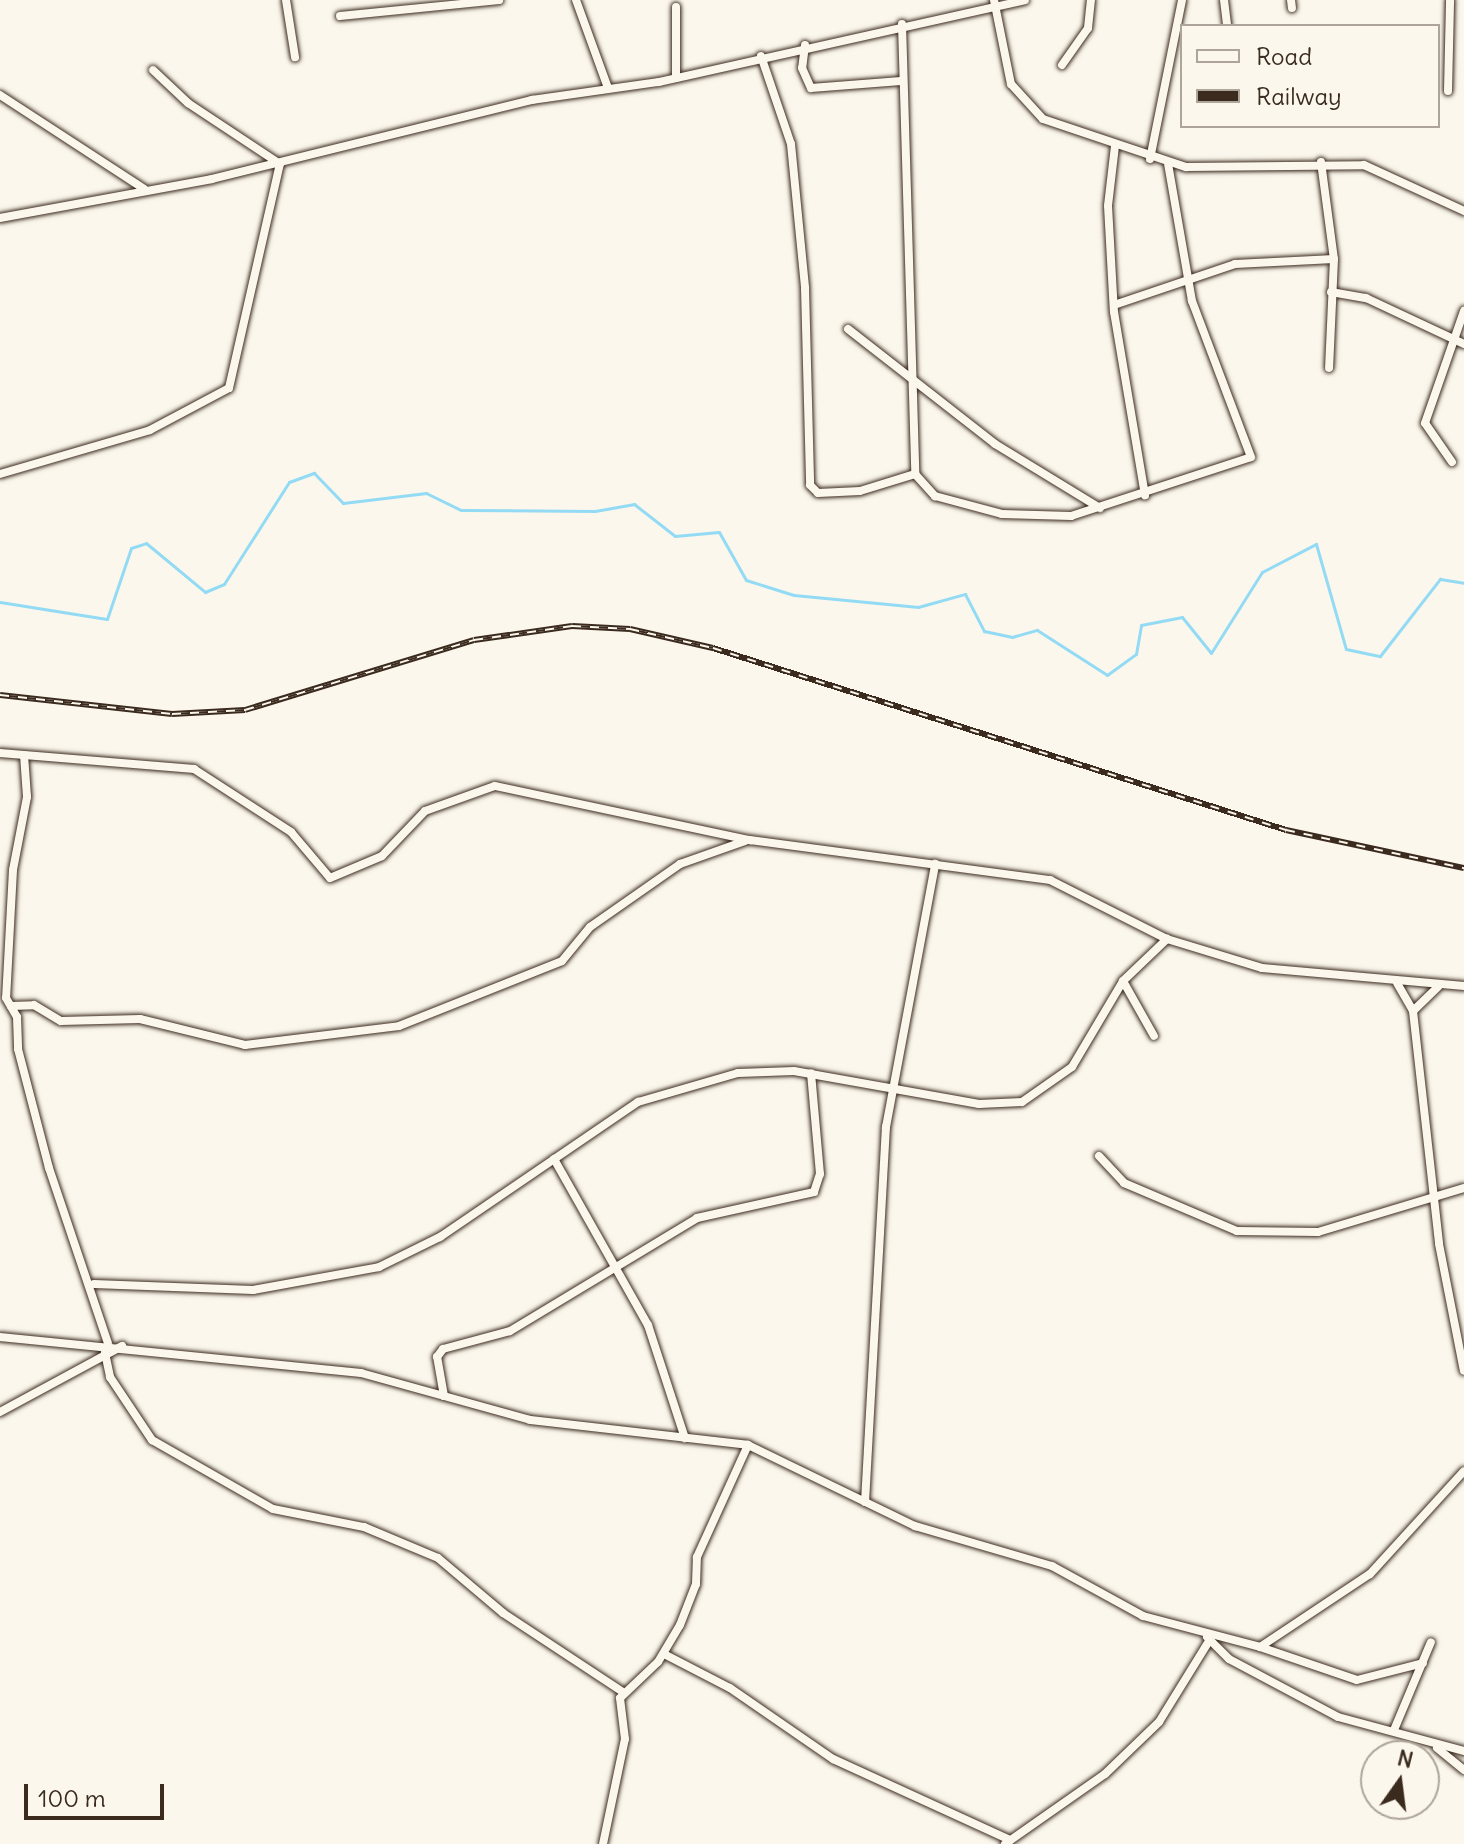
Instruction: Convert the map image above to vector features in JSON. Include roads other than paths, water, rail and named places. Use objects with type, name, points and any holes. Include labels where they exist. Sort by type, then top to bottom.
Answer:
[{"type":"street","points":[[286,0],[295,57]]},
{"type":"street","points":[[340,16],[499,0]]},
{"type":"street","points":[[576,0],[608,88]]},
{"type":"street","points":[[0,218],[280,164],[441,121],[608,88],[676,78],[805,45],[995,3],[1025,0]]},
{"type":"street","points":[[1062,65],[1084,37],[1091,0]]},
{"type":"street","points":[[1150,159],[1182,0]]},
{"type":"street","points":[[1224,0],[1227,24]]},
{"type":"street","points":[[1448,91],[1450,0]]},
{"type":"street","points":[[995,3],[1008,75],[1022,103],[1115,146],[1168,164],[1321,162],[1374,167],[1464,211]]},
{"type":"street","points":[[676,7],[676,78]]},
{"type":"street","points":[[902,24],[901,81],[915,474],[935,496],[985,511],[1055,517],[1104,508],[1251,457],[1186,278],[1168,164]]},
{"type":"street","points":[[805,45],[802,68],[811,88],[901,81]]},
{"type":"street","points":[[761,56],[791,144],[805,288],[810,485],[818,493],[860,491],[915,474]]},
{"type":"street","points":[[153,70],[188,103],[280,164]]},
{"type":"street","points":[[0,95],[144,189]]},
{"type":"street","points":[[1115,146],[1108,206],[1114,305],[1145,495]]},
{"type":"street","points":[[1321,162],[1334,259],[1329,368]]},
{"type":"street","points":[[0,474],[150,430],[229,388],[280,164]]},
{"type":"street","points":[[1114,305],[1159,295],[1186,278],[1249,262],[1334,259]]},
{"type":"street","points":[[1331,292],[1366,298],[1464,344]]},
{"type":"street","points":[[1452,462],[1425,423],[1464,311]]},
{"type":"street","points":[[848,329],[914,384],[1080,502],[1104,508]]},
{"type":"street","points":[[0,753],[110,758],[209,774],[291,832],[330,878],[382,856],[425,811],[485,787],[651,814],[750,840],[1050,880],[1167,939],[1262,968],[1397,983],[1464,986]]},
{"type":"street","points":[[24,755],[27,797],[13,870],[6,1004],[49,1168],[94,1284],[110,1377],[152,1440],[273,1509],[364,1527],[438,1558],[512,1620],[623,1692]]},
{"type":"street","points":[[6,1004],[34,1005],[61,1021],[140,1019],[245,1045],[399,1026],[562,961],[590,927],[680,864],[750,840]]},
{"type":"street","points":[[865,1502],[872,1315],[894,1086],[935,864]]},
{"type":"street","points":[[94,1284],[253,1290],[352,1275],[429,1245],[649,1097],[738,1073],[811,1073],[979,1104],[1022,1102],[1072,1067],[1123,981],[1167,939]]},
{"type":"street","points":[[1123,981],[1154,1036]]},
{"type":"street","points":[[1397,983],[1413,1011],[1434,1201],[1464,1371]]},
{"type":"street","points":[[1413,1011],[1440,986]]},
{"type":"street","points":[[444,1396],[439,1351],[510,1331],[697,1218],[814,1192],[820,1174],[811,1073]]},
{"type":"street","points":[[1099,1156],[1124,1183],[1230,1230],[1318,1232],[1434,1201],[1464,1188]]},
{"type":"street","points":[[554,1159],[648,1325],[685,1438]]},
{"type":"street","points":[[0,1337],[107,1348],[126,1345],[235,1355],[287,1370],[361,1373],[530,1420],[748,1445],[935,1534],[1052,1566],[1143,1616],[1206,1637],[1260,1647],[1357,1680],[1423,1663]]},
{"type":"street","points":[[0,1412],[107,1348]]},
{"type":"street","points":[[603,1844],[625,1739],[623,1692],[664,1654],[694,1591],[697,1557],[748,1445]]},
{"type":"street","points":[[1260,1647],[1370,1574],[1464,1471]]},
{"type":"street","points":[[1206,1637],[1322,1710],[1420,1740]]},
{"type":"street","points":[[664,1654],[740,1694],[833,1759],[1008,1842],[1105,1774],[1159,1722],[1206,1637]]},
{"type":"street","points":[[1394,1730],[1431,1642]]},
{"type":"street","points":[[1440,1746],[1464,1751]]},
{"type":"street","points":[[1440,1752],[1464,1770]]},
{"type":"waterway","points":[[0,602],[107,619],[131,548],[146,543],[205,592],[224,584],[289,482],[314,473],[343,503],[426,493],[461,510],[595,511],[634,504],[675,536],[719,532],[746,580],[794,595],[918,607],[965,594],[984,631],[1012,637],[1037,630],[1107,675],[1136,654],[1141,625],[1182,617],[1211,653],[1262,572],[1316,544],[1346,649],[1380,656],[1440,579],[1464,583]]},
{"type":"railway","points":[[0,695],[172,714],[245,710],[474,640],[572,626],[630,629],[713,648],[1286,830],[1464,868]]}]
